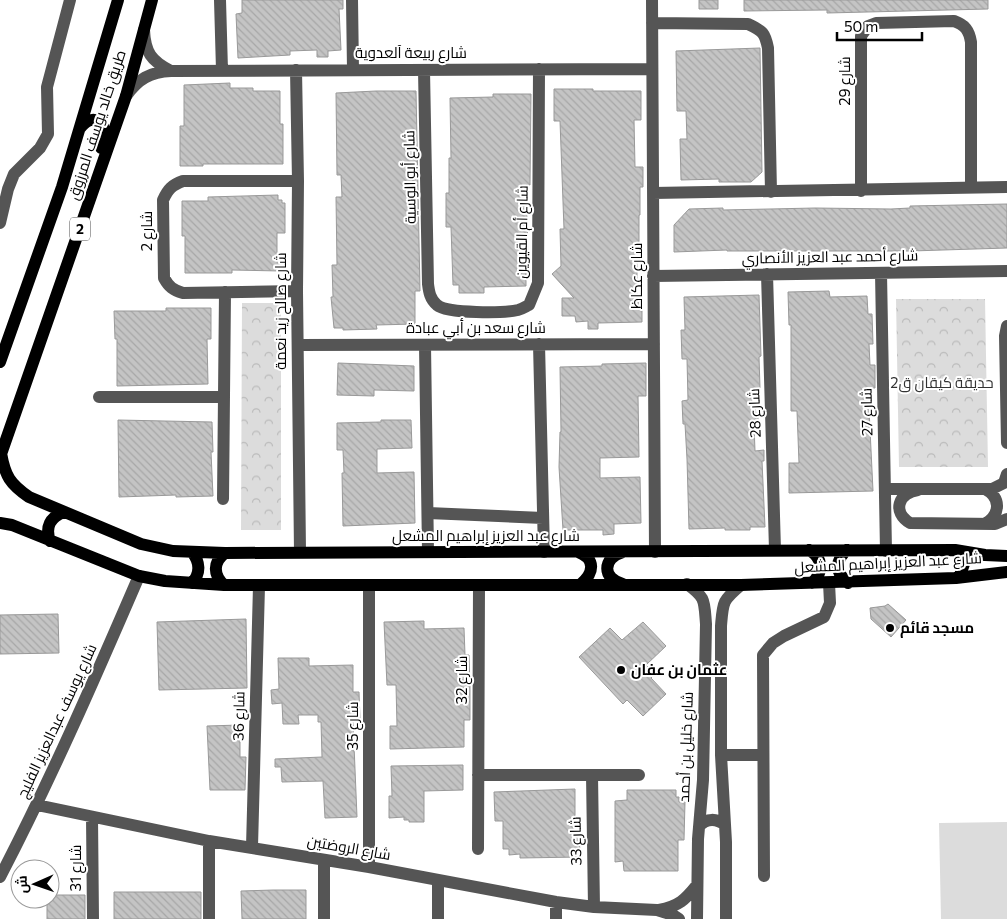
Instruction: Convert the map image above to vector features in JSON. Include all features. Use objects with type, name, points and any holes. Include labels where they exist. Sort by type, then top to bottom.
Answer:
[{"type":"main road","name":"طريق خالد يوسف المرزوق","points":[[0,362],[80,128],[118,0]]},
{"type":"main road","name":"طريق خالد يوسف المرزوق","points":[[1,455],[126,96],[152,0]]},
{"type":"main road","points":[[65,272],[76,219],[104,134],[103,126],[95,120],[85,122],[80,128]]},
{"type":"main road","name":"شارع عبد العزيز إبراهيم المشعل","points":[[1,455],[9,480],[29,497],[141,544],[160,549],[225,553],[955,550],[985,555],[1007,556]]},
{"type":"main road","points":[[50,540],[48,526],[57,514],[64,512]]},
{"type":"main road","name":"شارع عبد العزيز إبراهيم المشعل","points":[[0,523],[12,525],[139,576],[165,581],[224,585],[741,585],[956,578],[1007,572]]},
{"type":"main road","points":[[809,550],[819,559],[821,566],[817,579],[812,583]]},
{"type":"main road","points":[[847,550],[839,560],[838,566],[839,573],[848,582]]},
{"type":"main road","points":[[955,550],[960,553],[964,564],[960,575],[956,578]]},
{"type":"main road","points":[[192,552],[199,567],[196,578],[192,583]]},
{"type":"main road","points":[[578,552],[584,554],[589,559],[592,566],[591,573],[581,584]]},
{"type":"main road","points":[[623,552],[615,554],[609,560],[607,568],[609,576],[615,582],[623,584]]},
{"type":"main road","points":[[224,585],[216,575],[215,569],[216,562],[225,553]]},
{"type":"street","points":[[0,223],[8,189],[14,174],[40,148],[48,134],[47,87],[70,0]]},
{"type":"street","points":[[220,0],[222,70]]},
{"type":"street","points":[[352,0],[353,70]]},
{"type":"street","name":"شارع عكاظ","points":[[652,0],[655,552]]},
{"type":"street","name":"شارع 29","points":[[861,191],[861,36],[868,26],[886,22],[954,21],[967,28],[971,42],[971,188]]},
{"type":"street","points":[[652,23],[748,24],[757,28],[766,36],[768,48],[771,192]]},
{"type":"street","points":[[144,29],[145,43],[150,55],[159,65],[171,71]]},
{"type":"street","name":"شارع أم القيوين","points":[[428,284],[430,296],[436,305],[444,309],[456,311],[519,310],[529,305],[534,296],[538,283],[539,69]]},
{"type":"street","name":"شارع ربيعة آلعدوية","points":[[126,96],[134,85],[145,77],[157,72],[171,71],[652,69]]},
{"type":"street","name":"شارع صالح زيد نعمة","points":[[296,70],[300,552]]},
{"type":"street","name":"شارع أبو الوسية","points":[[424,70],[428,284]]},
{"type":"street","name":"شارع 2","points":[[297,291],[182,293],[169,286],[164,278],[163,200],[167,191],[173,185],[183,181],[298,181]]},
{"type":"street","points":[[653,193],[1007,188]]},
{"type":"street","name":"شارع أحمد عبد العزيز الأنصاري","points":[[653,276],[1007,271]]},
{"type":"street","name":"شارع 27","points":[[881,273],[886,550]]},
{"type":"street","name":"شارع 28","points":[[767,274],[775,550]]},
{"type":"street","points":[[223,499],[224,292]]},
{"type":"street","points":[[1007,326],[1005,336],[1007,443]]},
{"type":"street","points":[[539,344],[544,552]]},
{"type":"street","name":"شارع سعد بن أبي عبادة","points":[[298,345],[654,344]]},
{"type":"street","points":[[425,345],[428,552]]},
{"type":"street","points":[[99,397],[224,397]]},
{"type":"street","points":[[885,489],[985,489],[998,487],[1004,483],[1007,474]]},
{"type":"street","points":[[985,489],[996,498],[998,508],[996,516],[985,524]]},
{"type":"street","points":[[918,490],[905,494],[899,506],[900,512],[910,523],[996,524],[1007,519]]},
{"type":"street","points":[[885,506],[899,506]]},
{"type":"street","points":[[428,513],[543,518]]},
{"type":"street","name":"شارع يوسف عبدالعزيز الفليج","points":[[0,877],[37,805],[139,576]]},
{"type":"street","points":[[764,876],[762,655],[773,643],[784,636],[824,617],[830,603],[829,583]]},
{"type":"street","name":"شارع خليل بن أحمد","points":[[687,584],[701,594],[705,605],[706,624],[703,780],[697,885],[698,919]]},
{"type":"street","name":"شارع 32","points":[[478,585],[478,848]]},
{"type":"street","points":[[726,919],[725,825],[721,755],[722,610],[726,598],[741,585]]},
{"type":"street","name":"شارع 36","points":[[252,847],[259,586]]},
{"type":"street","name":"شارع 35","points":[[369,586],[369,867]]},
{"type":"street","points":[[721,755],[763,755]]},
{"type":"street","points":[[478,775],[638,775]]},
{"type":"street","name":"شارع 33","points":[[592,775],[594,907]]},
{"type":"street","name":"شارع الروضتين","points":[[37,805],[209,841],[594,907],[657,910],[673,907],[687,898],[697,885]]},
{"type":"street","name":"شارع 31","points":[[92,816],[93,919]]},
{"type":"street","points":[[699,826],[703,822],[715,819],[725,825]]},
{"type":"street","points":[[209,841],[209,919]]},
{"type":"street","points":[[324,860],[324,919]]},
{"type":"street","points":[[438,881],[438,919]]},
{"type":"street","points":[[556,902],[556,919]]},
{"type":"street","name":"شارع الروضتين","points":[[657,910],[679,919]]},
{"type":"green space","name":"حديقة كيقان ق2","points":[[896,299],[985,299],[988,467],[899,467]]},
{"type":"green space","points":[[242,303],[281,303],[281,530],[241,530]]},
{"type":"green space","points":[[1007,822],[1007,919],[941,919],[939,823]]},
{"type":"building","points":[[242,0],[343,0],[343,9],[339,9],[341,50],[328,51],[328,57],[317,57],[317,50],[290,51],[290,55],[238,58],[236,14],[242,13]]},
{"type":"building","points":[[699,0],[718,0],[718,9],[699,9]]},
{"type":"building","points":[[744,0],[988,0],[988,9],[827,13],[827,10],[744,11]]},
{"type":"building","points":[[760,48],[762,172],[751,182],[719,182],[719,179],[681,180],[680,139],[687,139],[686,111],[677,111],[676,51]]},
{"type":"building","points":[[230,83],[230,88],[253,88],[253,91],[280,91],[280,124],[283,124],[283,164],[203,164],[203,166],[180,166],[180,126],[184,126],[184,85]]},
{"type":"building","points":[[554,89],[641,91],[641,120],[634,120],[635,167],[643,167],[643,187],[640,187],[639,259],[637,259],[637,298],[639,297],[639,310],[642,310],[642,322],[598,323],[598,329],[588,329],[588,321],[576,322],[575,316],[562,316],[562,298],[574,298],[552,274],[561,266],[560,229],[564,229],[560,121],[554,121]]},
{"type":"building","points":[[416,91],[420,291],[415,291],[415,324],[376,325],[377,329],[343,330],[343,328],[334,328],[331,297],[333,297],[332,265],[337,265],[336,197],[342,197],[341,175],[337,175],[336,93]]},
{"type":"building","points":[[493,94],[531,94],[530,185],[526,185],[528,254],[526,254],[526,286],[484,287],[484,293],[459,293],[459,285],[453,285],[451,227],[446,227],[446,193],[449,193],[449,158],[451,158],[450,98],[493,97]]},
{"type":"building","points":[[278,195],[278,200],[282,200],[282,203],[285,203],[285,233],[277,233],[277,253],[284,253],[284,264],[280,264],[280,271],[232,270],[232,273],[185,273],[185,236],[182,236],[182,201],[208,201],[208,197]]},
{"type":"building","points":[[1007,204],[1007,248],[911,251],[727,250],[674,252],[674,225],[689,209],[891,209],[910,208],[910,206]]},
{"type":"building","points":[[829,291],[830,297],[867,296],[868,314],[872,314],[873,344],[869,344],[870,365],[875,365],[875,388],[868,388],[873,491],[789,493],[789,463],[799,463],[797,411],[791,411],[791,325],[789,325],[788,292]]},
{"type":"building","points":[[759,295],[760,388],[752,388],[752,408],[755,407],[756,415],[758,415],[758,425],[754,425],[755,451],[764,450],[764,461],[762,461],[765,527],[750,527],[750,530],[725,530],[725,528],[689,529],[687,459],[682,401],[688,400],[687,359],[682,359],[681,330],[685,330],[684,297]]},
{"type":"building","points":[[166,308],[211,308],[211,339],[207,339],[208,384],[117,386],[117,339],[115,339],[114,311],[166,311]]},
{"type":"building","points":[[338,363],[414,366],[414,391],[374,390],[374,396],[337,395]]},
{"type":"building","points":[[646,363],[646,396],[638,396],[639,457],[600,458],[600,478],[640,477],[641,523],[614,524],[614,534],[603,535],[603,530],[563,530],[559,467],[561,432],[560,367]]},
{"type":"building","points":[[118,420],[212,422],[213,496],[119,497]]},
{"type":"building","points":[[381,420],[411,420],[412,448],[377,449],[377,473],[414,472],[415,523],[343,526],[343,450],[337,450],[337,423],[381,422]]},
{"type":"building","name":"مسجد قائم","points":[[888,604],[906,620],[891,637],[871,619],[870,608]]},
{"type":"building","points":[[58,614],[59,653],[0,654],[0,615]]},
{"type":"building","points":[[246,619],[247,688],[159,690],[157,622]]},
{"type":"building","points":[[424,621],[424,629],[464,628],[465,655],[469,655],[470,720],[464,720],[464,747],[390,749],[390,726],[397,726],[396,685],[387,685],[384,622]]},
{"type":"building","name":"عثمان بن عفان","points":[[643,622],[666,646],[646,665],[655,674],[651,678],[666,694],[643,716],[627,700],[623,704],[579,657],[610,628],[622,640]]},
{"type":"building","points":[[278,658],[309,658],[309,666],[353,665],[353,692],[359,692],[360,720],[353,721],[357,817],[325,818],[323,781],[282,782],[281,767],[275,767],[275,759],[322,757],[321,722],[318,722],[318,715],[298,715],[299,724],[283,724],[282,703],[272,704],[271,690],[279,689]]},
{"type":"building","points":[[240,725],[240,757],[246,757],[245,790],[210,790],[207,726]]},
{"type":"building","points":[[463,765],[463,790],[424,791],[424,822],[409,822],[409,820],[404,820],[404,817],[389,818],[389,796],[392,796],[391,766]]},
{"type":"building","points":[[575,789],[575,824],[579,824],[580,857],[520,858],[520,854],[509,855],[509,849],[503,849],[503,821],[495,821],[494,792]]},
{"type":"building","points":[[627,790],[676,790],[676,797],[679,797],[679,802],[685,802],[684,840],[678,840],[678,871],[624,871],[623,861],[615,862],[615,801],[627,800]]},
{"type":"building","points":[[306,890],[306,919],[242,919],[241,891]]},
{"type":"building","points":[[114,892],[201,892],[201,919],[114,919]]},
{"type":"building","points":[[60,895],[85,895],[85,919],[47,919],[47,909],[60,909]]},
{"type":"place","name":"مسجد قائم","points":[[890,628]]},
{"type":"place","name":"عثمان بن عفان","points":[[621,670]]}]
